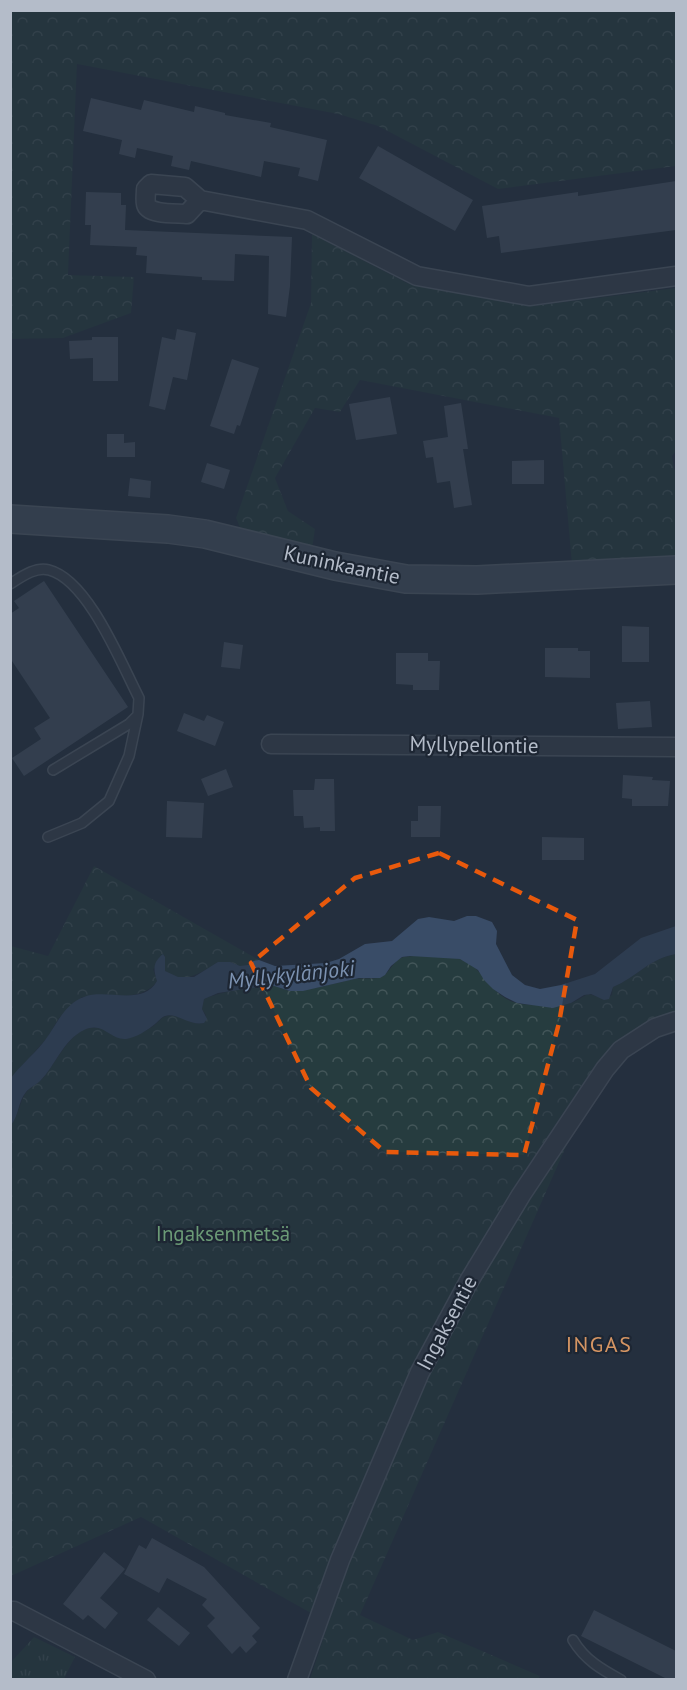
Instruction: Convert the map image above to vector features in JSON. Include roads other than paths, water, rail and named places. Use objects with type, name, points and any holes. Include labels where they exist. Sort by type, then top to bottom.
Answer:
[{"type":"main road","name":"Kuninkaantie","points":[[10,519],[168,529],[224,538],[335,566],[406,579],[477,580],[676,570]]},
{"type":"street","points":[[200,200],[307,219],[417,276],[529,296],[676,276]]},
{"type":"street","name":"Myllypellontie","points":[[272,744],[676,747]]},
{"type":"street","name":"Ingaksentie","points":[[297,1680],[340,1560],[420,1372],[469,1281],[521,1194],[605,1069],[621,1050],[656,1028],[676,1021]]},
{"type":"street","points":[[10,1611],[14,1611],[146,1680]]},
{"type":"lane","points":[[10,584],[28,573],[48,569],[76,586],[94,611],[139,698],[129,756],[109,801],[82,823],[48,837]]},
{"type":"lane","points":[[53,770],[129,724],[138,714]]},
{"type":"lane","points":[[573,1640],[589,1661],[621,1680]]},
{"type":"water","name":"Myllykylänjoki","points":[[467,916],[476,916],[492,922],[497,931],[496,944],[512,975],[525,985],[540,989],[595,974],[641,938],[676,926],[676,954],[659,959],[613,987],[609,999],[604,1000],[591,994],[584,995],[571,1003],[553,1008],[517,1003],[505,997],[484,980],[478,970],[460,959],[410,956],[402,957],[380,978],[359,978],[303,991],[290,991],[271,985],[218,993],[204,999],[202,1009],[207,1019],[204,1023],[193,1023],[169,1015],[145,1031],[126,1039],[120,1039],[97,1028],[84,1030],[77,1034],[65,1046],[46,1075],[26,1092],[11,1125],[11,1078],[42,1044],[70,1005],[93,995],[134,995],[151,989],[157,981],[156,963],[163,954],[165,971],[178,977],[194,977],[218,962],[230,962],[240,966],[259,960],[275,966],[326,963],[339,959],[365,944],[392,941],[418,919],[429,917],[454,921]]},
{"type":"district","name":"INGAS","points":[[599,1344]]},
{"type":"park label","name":"Ingaksenmetsä","points":[[223,1234]]}]
